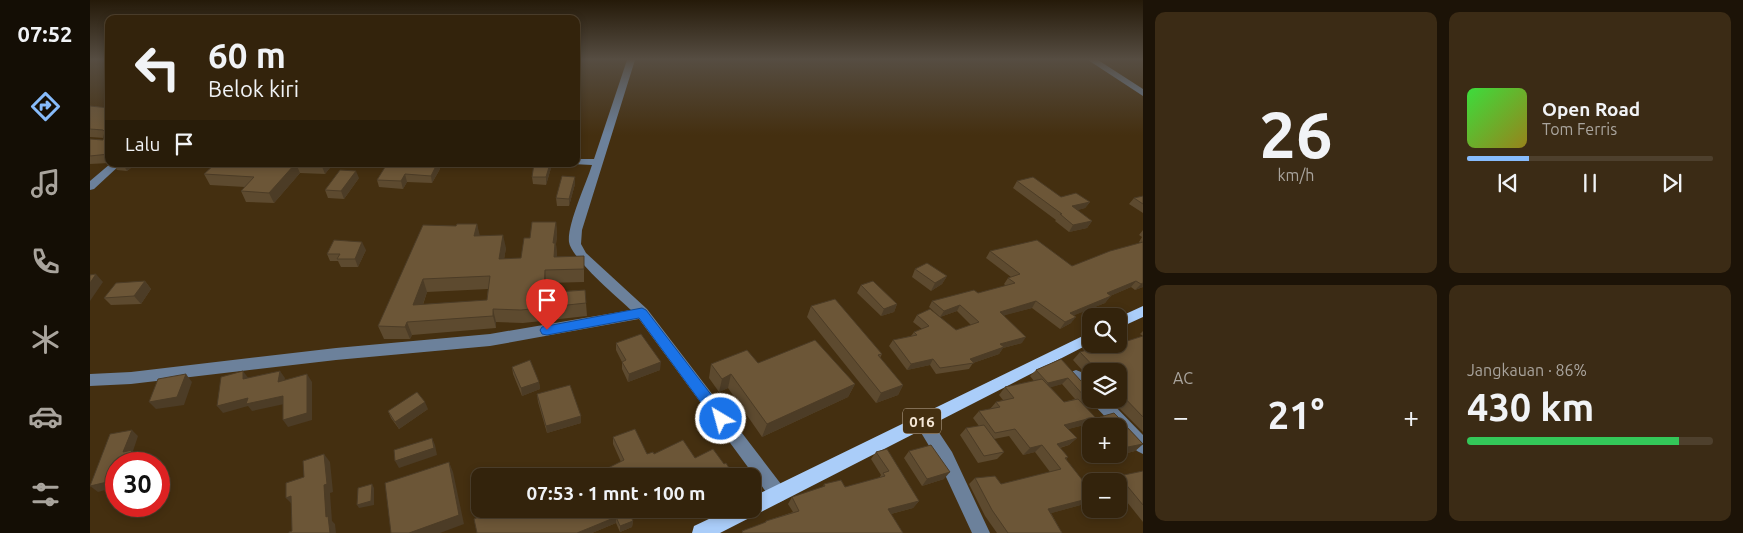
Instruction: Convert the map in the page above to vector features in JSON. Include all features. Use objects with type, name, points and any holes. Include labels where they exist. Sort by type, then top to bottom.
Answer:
[{"type":"main road","points":[[1127,319],[1143,312]]},
{"type":"main road","name":"016","points":[[761,502],[1082,341]]},
{"type":"main road","points":[[707,532],[733,518]]},
{"type":"street","points":[[623,85],[576,230],[575,244],[582,256],[642,313],[778,494]]},
{"type":"street","points":[[1132,85],[1143,92]]},
{"type":"street","points":[[580,162],[598,162]]},
{"type":"street","points":[[90,187],[113,167]]},
{"type":"street","points":[[90,380],[131,378],[336,354],[490,340],[603,322],[642,313]]},
{"type":"street","points":[[1056,354],[1082,382]]},
{"type":"street","points":[[1107,408],[1143,446]]},
{"type":"street","points":[[922,421],[946,458],[982,533]]},
{"type":"building","points":[[90,106],[105,108],[105,132],[103,130],[90,129]]},
{"type":"building","points":[[105,132],[105,154],[90,156],[90,139],[103,140]]},
{"type":"building","points":[[212,167],[292,167],[269,193],[241,191],[254,177],[204,174]]},
{"type":"building","points":[[385,167],[436,167],[431,176],[405,174],[401,181],[377,180]]},
{"type":"building","points":[[534,167],[549,167],[546,177],[532,177]]},
{"type":"building","points":[[340,170],[356,171],[341,191],[325,190]]},
{"type":"building","points":[[562,176],[575,177],[569,199],[556,198]]},
{"type":"building","points":[[1033,177],[1061,197],[1076,193],[1090,202],[1072,206],[1092,221],[1073,225],[1060,214],[1062,214],[1017,181]]},
{"type":"building","points":[[1143,196],[1143,204],[1134,198]]},
{"type":"building","points":[[532,222],[556,222],[553,243],[555,243],[554,257],[584,256],[584,269],[545,270],[544,293],[585,290],[586,303],[521,310],[493,309],[493,316],[407,322],[405,327],[378,326],[423,225],[456,226],[457,224],[477,224],[474,236],[503,235],[499,259],[521,258],[524,238],[530,238]],"holes":[[[490,276],[487,300],[413,305],[423,279]]]},
{"type":"building","points":[[334,240],[362,242],[355,259],[337,259],[340,254],[327,254]]},
{"type":"building","points":[[1037,240],[1072,266],[1110,251],[1143,242],[1143,283],[1141,284],[1136,281],[1107,293],[1111,296],[1070,313],[1076,317],[1065,322],[1036,301],[1000,312],[1026,337],[1000,344],[1004,347],[970,359],[974,363],[940,368],[933,359],[911,364],[893,340],[917,335],[914,332],[929,326],[917,315],[930,309],[956,330],[979,322],[960,305],[944,311],[932,301],[974,290],[978,293],[1015,283],[1008,278],[1020,274],[990,251]]},
{"type":"building","points":[[927,263],[947,276],[935,283],[915,269]]},
{"type":"building","points":[[96,274],[90,283],[90,275]]},
{"type":"building","points":[[145,281],[134,296],[104,298],[116,283]]},
{"type":"building","points":[[873,281],[897,304],[884,309],[861,285]]},
{"type":"building","points":[[835,299],[882,354],[878,355],[903,385],[881,393],[811,306]]},
{"type":"building","points":[[641,334],[661,362],[629,374],[622,362],[626,360],[616,343]]},
{"type":"building","points":[[1143,336],[1143,417],[1127,400],[1127,363],[1090,363],[1080,352],[1127,353],[1127,341]]},
{"type":"building","points":[[815,340],[855,384],[767,424],[731,374],[722,379],[711,364],[747,350],[758,363]]},
{"type":"building","points":[[1061,359],[1082,382],[1082,394],[1068,378],[1048,383],[1036,370]]},
{"type":"building","points":[[530,360],[539,382],[521,388],[512,367]]},
{"type":"building","points":[[243,371],[243,379],[280,371],[278,382],[307,374],[307,413],[283,420],[283,396],[246,404],[248,398],[217,406],[221,377]]},
{"type":"building","points":[[186,374],[177,397],[149,402],[158,379]]},
{"type":"building","points":[[1042,379],[1064,402],[1078,399],[1082,403],[1082,408],[1086,408],[1095,417],[1082,418],[1082,420],[1064,425],[1077,438],[1057,444],[1068,457],[1065,458],[1082,480],[1082,500],[1048,509],[1062,533],[1008,533],[992,510],[975,478],[995,476],[1001,484],[1061,469],[1042,445],[1030,448],[1015,429],[995,433],[979,411],[1000,407],[996,402],[1014,398],[1005,387]]},
{"type":"building","points":[[570,385],[581,416],[546,426],[537,394]]},
{"type":"building","points":[[417,392],[425,402],[395,422],[388,411]]},
{"type":"building","points":[[1114,413],[1119,418],[1101,418]]},
{"type":"building","points":[[984,425],[1004,452],[984,456],[966,428]]},
{"type":"building","points":[[1127,427],[1143,444],[1127,446]]},
{"type":"building","points":[[635,429],[647,454],[653,452],[654,454],[683,440],[695,458],[713,449],[729,468],[608,468],[624,460],[613,437]]},
{"type":"building","points":[[132,430],[123,452],[105,452],[105,483],[90,486],[110,434]]},
{"type":"building","points":[[432,438],[434,448],[395,461],[394,450]]},
{"type":"building","points":[[931,445],[950,472],[927,479],[909,451]]},
{"type":"building","points":[[887,449],[919,501],[888,509],[903,533],[743,533],[742,531],[766,521],[799,511],[792,497],[825,486],[824,484],[841,480],[845,487],[885,476],[883,473],[889,471],[876,452]]},
{"type":"building","points":[[324,454],[327,484],[324,485],[326,517],[328,516],[330,533],[289,533],[292,531],[291,496],[286,498],[286,483],[304,477],[303,461]]},
{"type":"building","points":[[449,462],[459,515],[409,533],[391,533],[385,483]]},
{"type":"building","points":[[1143,471],[1143,505],[1127,486],[1127,474]]},
{"type":"building","points":[[372,484],[371,501],[357,505],[358,488]]},
{"type":"building","points":[[614,518],[577,533],[477,533],[474,519]]},
{"type":"building","points":[[616,518],[632,518],[633,521],[620,526]]},
{"type":"route","points":[[547,330],[603,322],[642,313],[721,419]]}]
